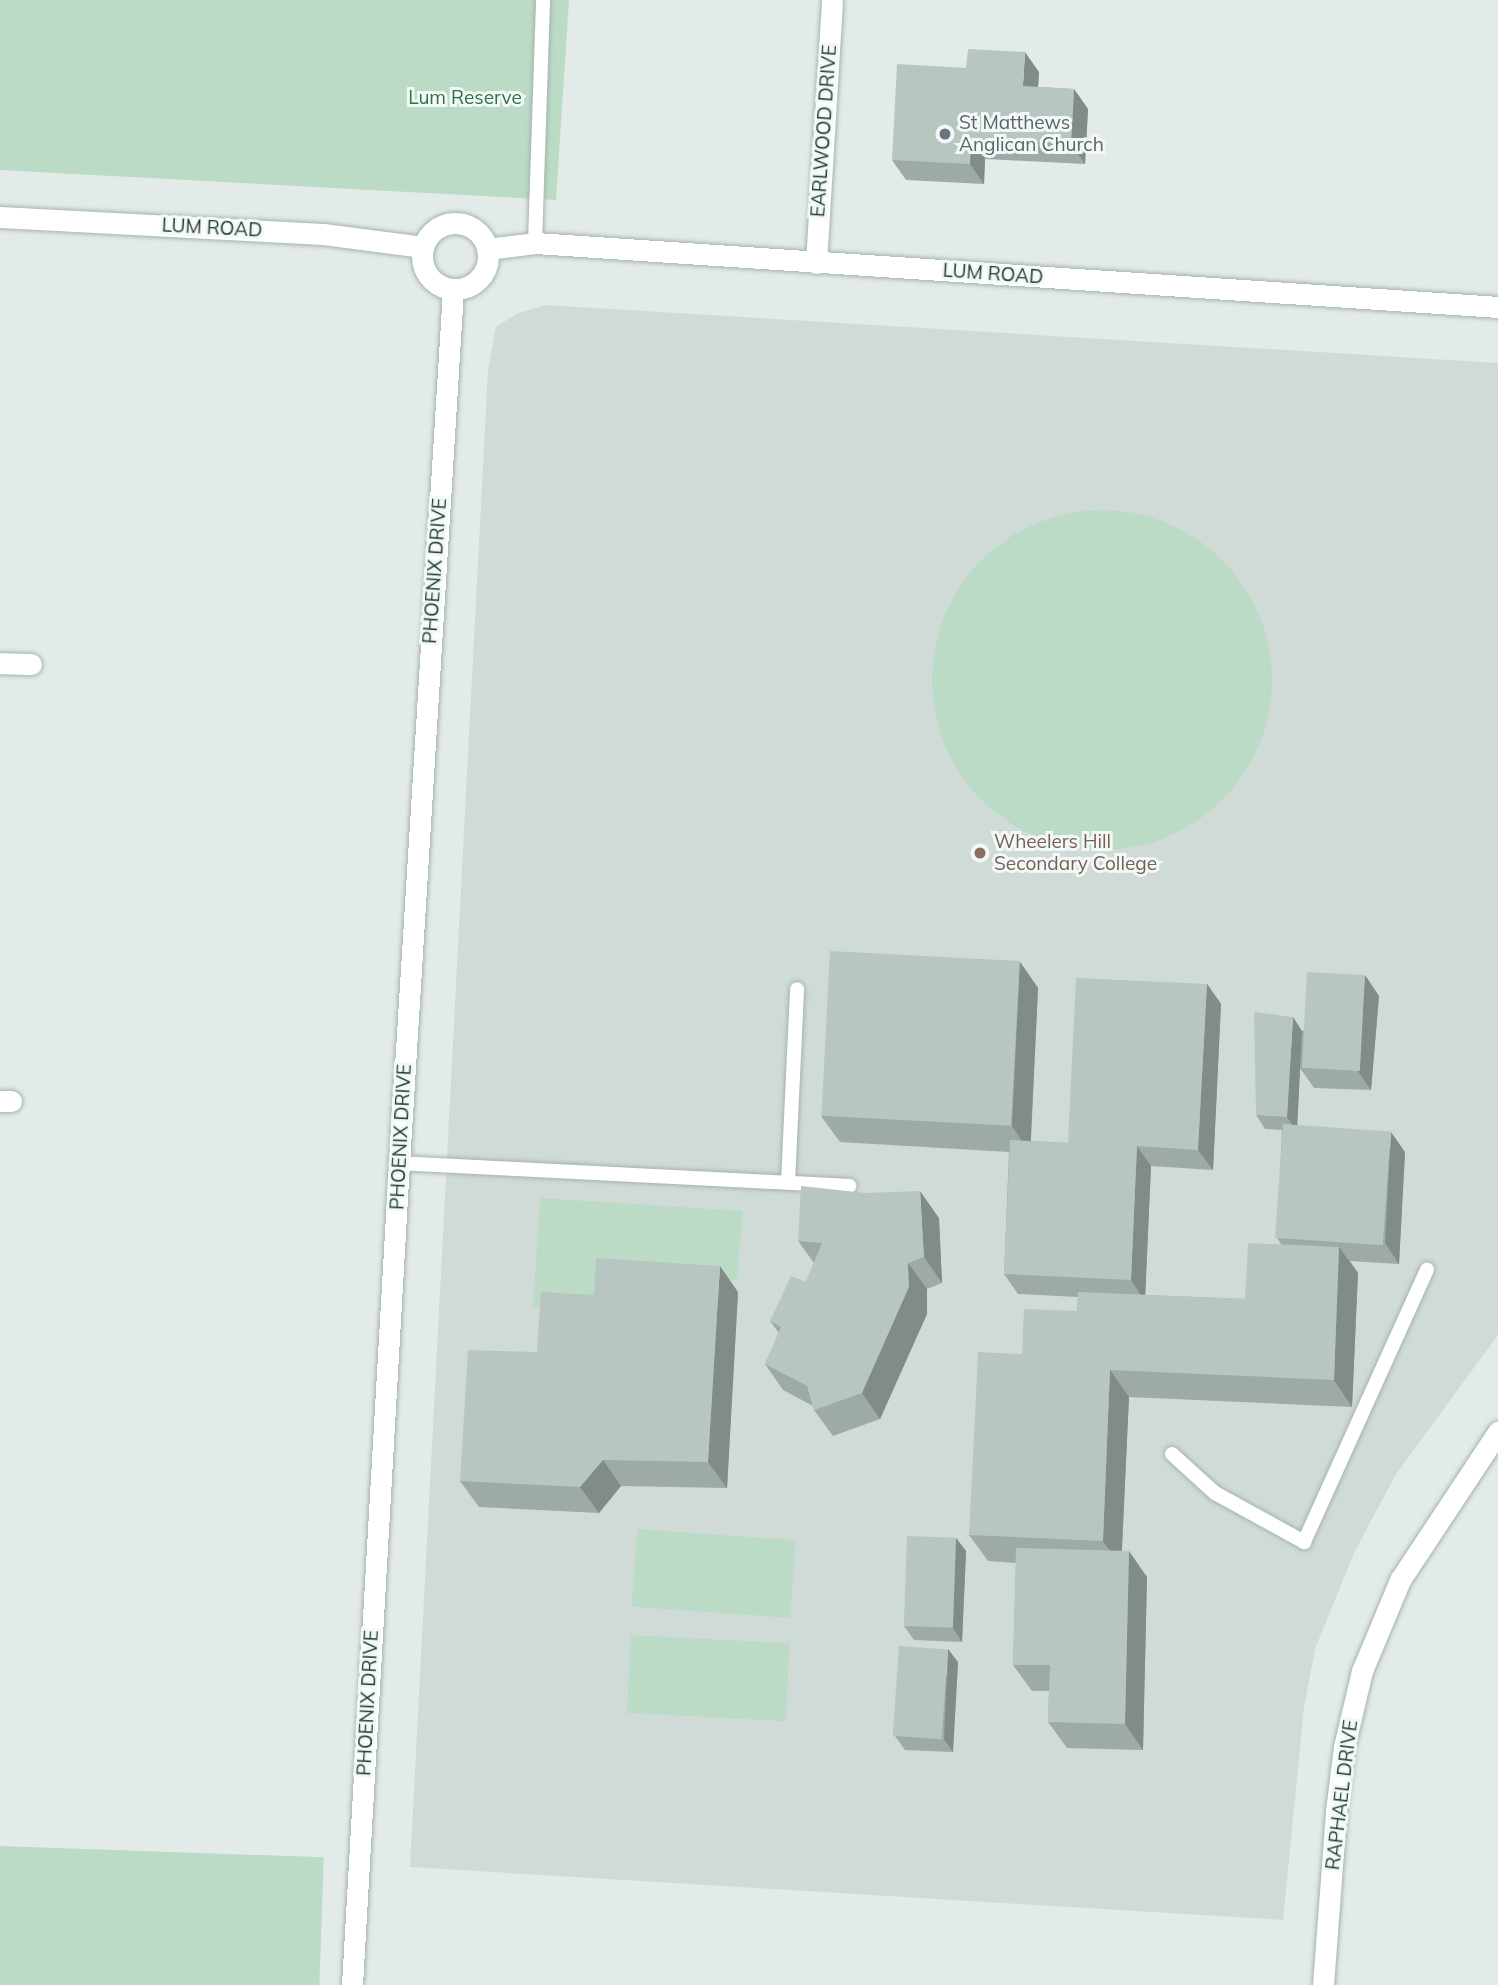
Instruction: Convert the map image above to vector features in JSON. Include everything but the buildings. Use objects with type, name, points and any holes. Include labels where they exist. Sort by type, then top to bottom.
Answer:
[{"type":"street","name":"EARLWOOD DRIVE","points":[[816,263],[832,0]]},
{"type":"street","name":"LUM ROAD","points":[[0,217],[323,234],[423,247]]},
{"type":"street","points":[[456,222],[477,231],[488,249],[488,261],[477,281],[453,289],[432,280],[422,260],[423,247],[436,229],[456,222]]},
{"type":"street","name":"LUM ROAD","points":[[488,249],[535,243],[1498,307]]},
{"type":"street","name":"PHOENIX DRIVE","points":[[352,1985],[453,289]]},
{"type":"street","points":[[0,663],[31,664]]},
{"type":"street","name":"RAPHAEL DRIVE","points":[[1323,1985],[1336,1811],[1344,1748],[1362,1671],[1400,1580],[1498,1432]]},
{"type":"lane","points":[[535,243],[543,0]]},
{"type":"lane","points":[[788,1182],[797,989]]},
{"type":"lane","points":[[399,1163],[849,1186]]},
{"type":"lane","points":[[1172,1454],[1215,1493],[1304,1542],[1427,1269]]},
{"type":"shaded area","name":"Wheelers Hill Secondary College","points":[[546,305],[1498,363],[1498,1335],[1396,1474],[1354,1553],[1315,1649],[1304,1708],[1283,1920],[410,1867],[488,370],[496,327],[518,313]]},
{"type":"green space","name":"Lum Reserve","points":[[0,0],[569,0],[556,200],[0,170]]},
{"type":"green space","points":[[1102,510],[1135,514],[1167,523],[1196,539],[1222,560],[1243,586],[1259,615],[1268,647],[1272,680],[1268,713],[1259,745],[1243,774],[1222,800],[1196,821],[1167,837],[1135,846],[1102,850],[1069,846],[1037,837],[1008,821],[982,800],[961,774],[945,745],[936,713],[932,680],[936,647],[945,615],[961,586],[982,560],[1008,539],[1037,523],[1069,514]]},
{"type":"green space","points":[[540,1198],[743,1211],[737,1280],[706,1280],[612,1311],[533,1306]]},
{"type":"green space","points":[[637,1529],[796,1540],[790,1618],[632,1607]]},
{"type":"green space","points":[[631,1635],[790,1643],[786,1721],[627,1713]]},
{"type":"green space","points":[[0,1846],[324,1857],[319,1985],[0,1985]]},
{"type":"place","name":"St Matthews Anglican Church","points":[[945,134]]},
{"type":"place","name":"Wheelers Hill Secondary College","points":[[980,853]]}]
